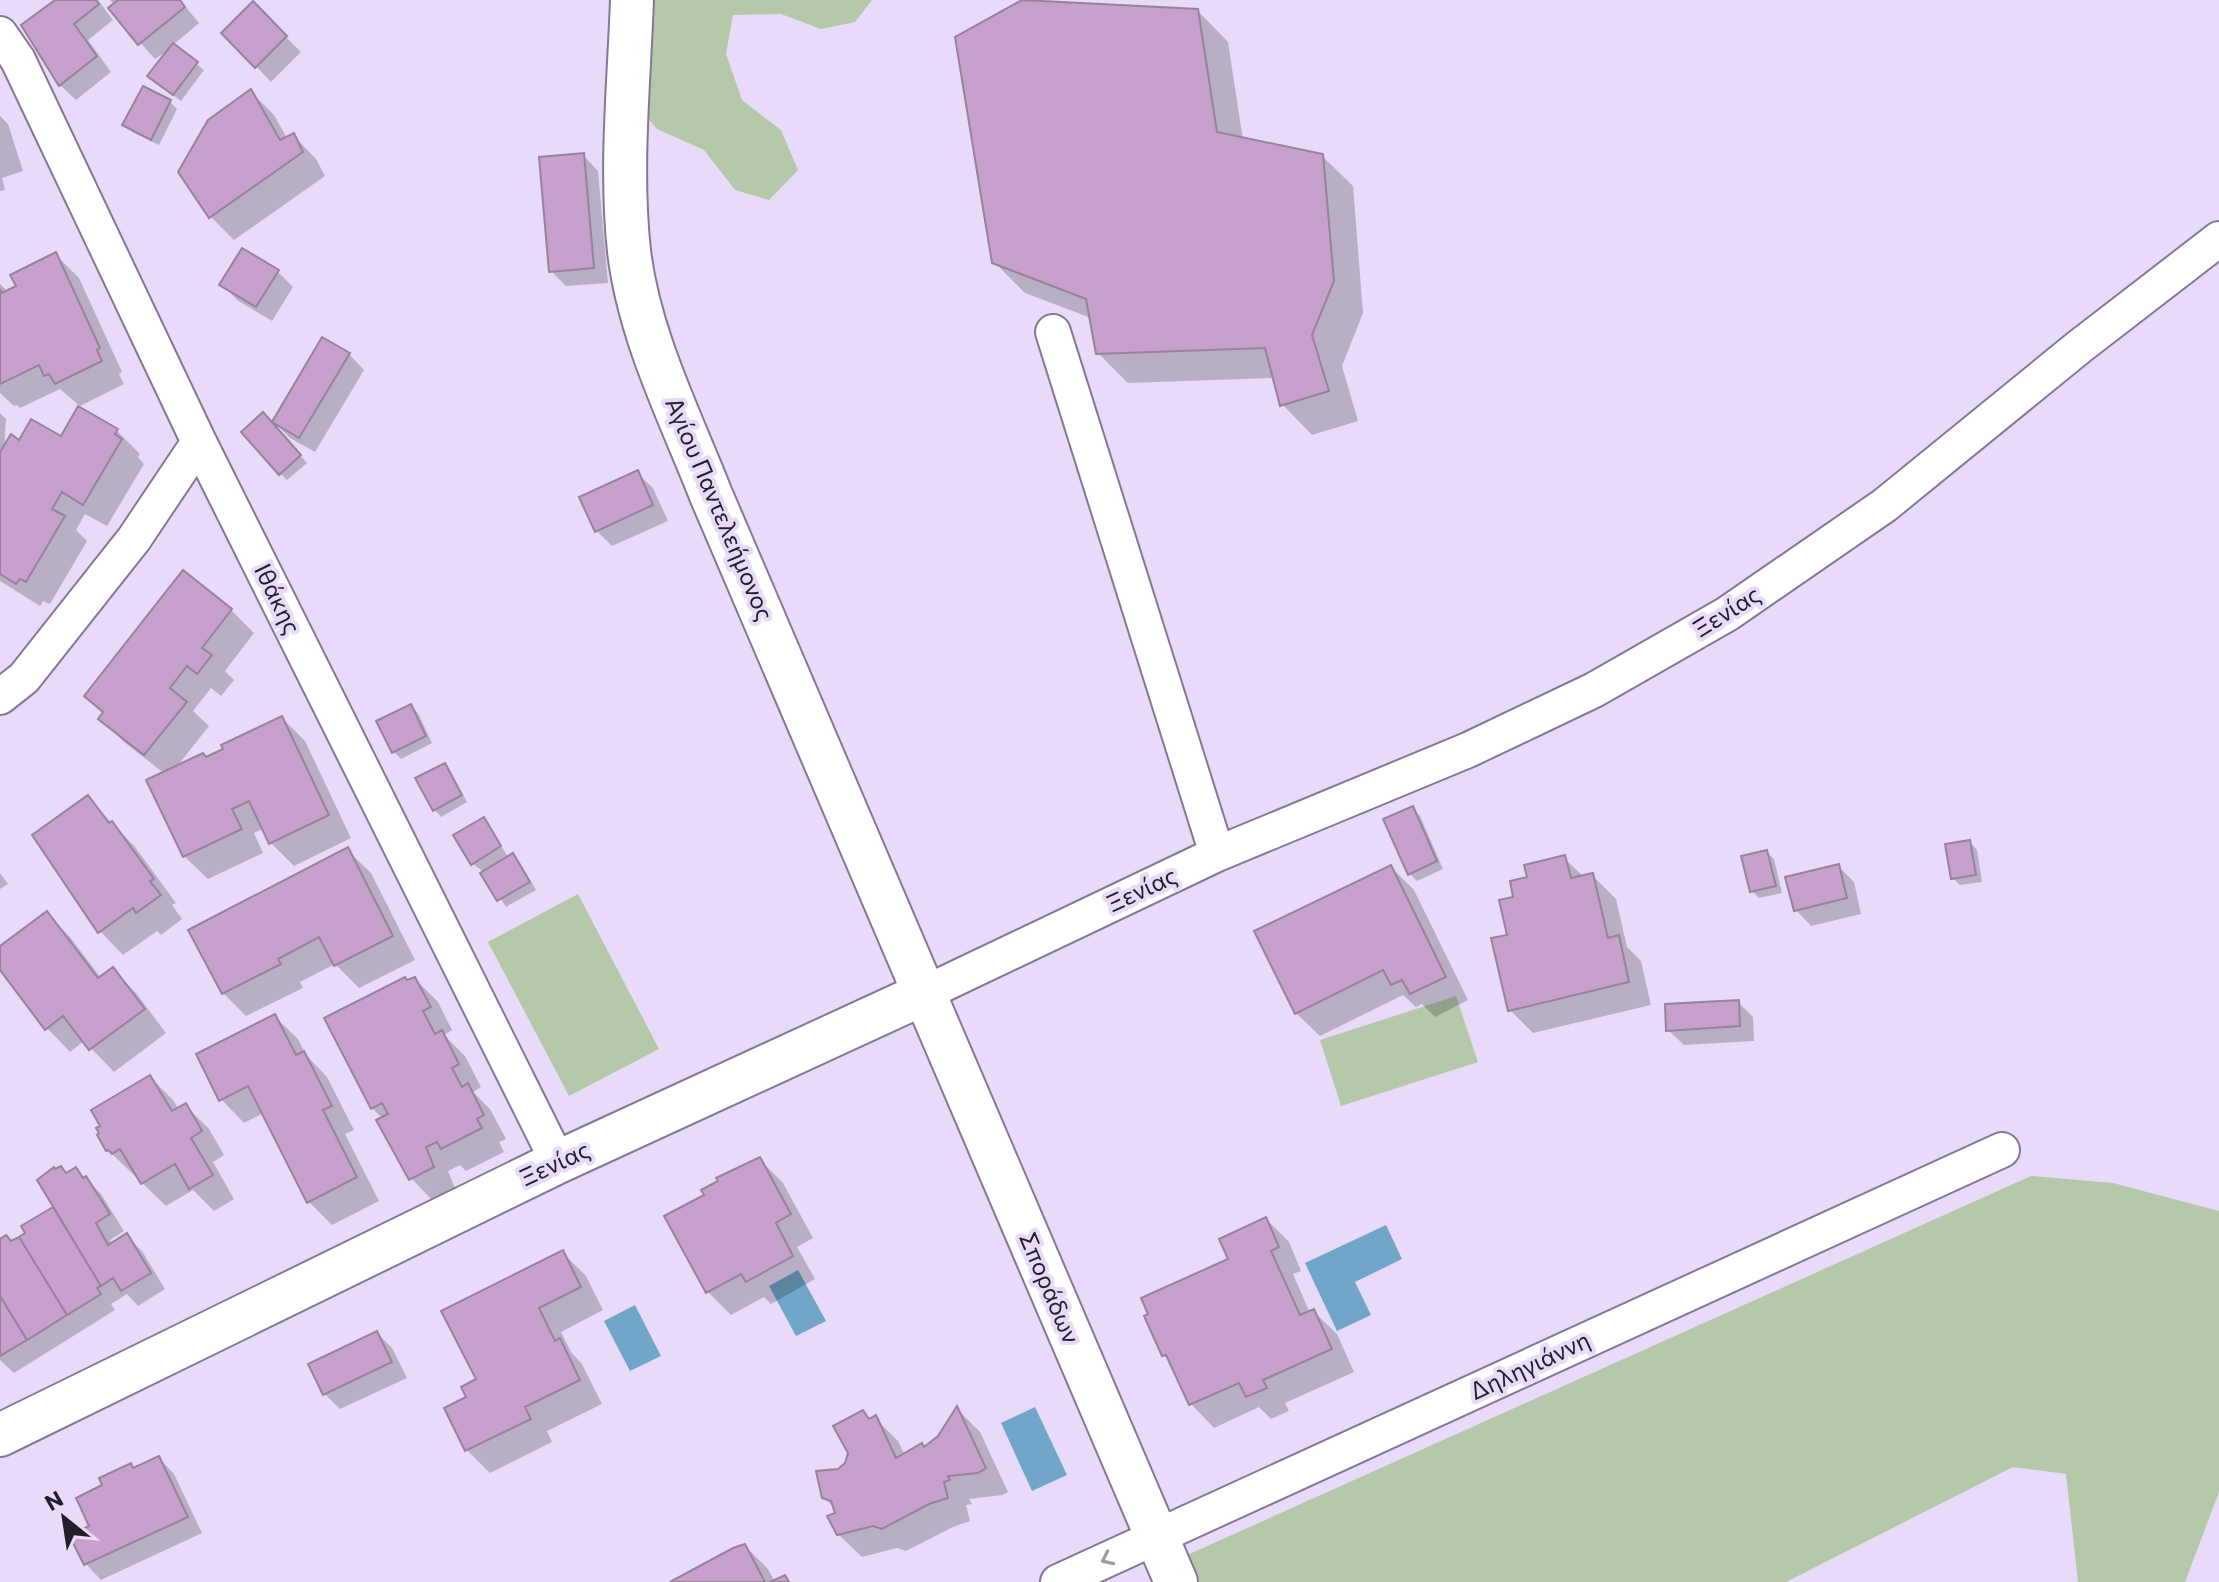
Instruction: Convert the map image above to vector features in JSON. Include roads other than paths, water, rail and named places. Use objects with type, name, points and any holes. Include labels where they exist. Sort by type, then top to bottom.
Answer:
[{"type":"street","name":"Αγίου Παντελεήμονος","points":[[632,0],[626,179],[629,252],[648,337],[711,495],[923,994]]},
{"type":"street","name":"Ιθάκης","points":[[0,34],[18,60],[199,442],[558,1162]]},
{"type":"street","name":"Ξενίας","points":[[0,1435],[558,1162],[1217,854],[1468,750],[1580,697],[1727,614],[1885,505],[2079,347],[2219,239]]},
{"type":"street","points":[[1053,332],[1217,854]]},
{"type":"street","points":[[0,697],[24,678],[134,539],[199,442]]},
{"type":"street","name":"Σποράδων","points":[[923,994],[1176,1582]]},
{"type":"street","name":"Δηληγιάννη","points":[[1058,1582],[2002,1150]]},
{"type":"water","points":[[1386,1225],[1402,1259],[1355,1282],[1371,1315],[1337,1331],[1305,1263]]},
{"type":"water","points":[[798,1270],[826,1321],[796,1336],[769,1286]]},
{"type":"water","points":[[635,1305],[661,1356],[630,1371],[604,1321]]},
{"type":"water","points":[[1035,1407],[1067,1475],[1032,1491],[1001,1423]]}]
